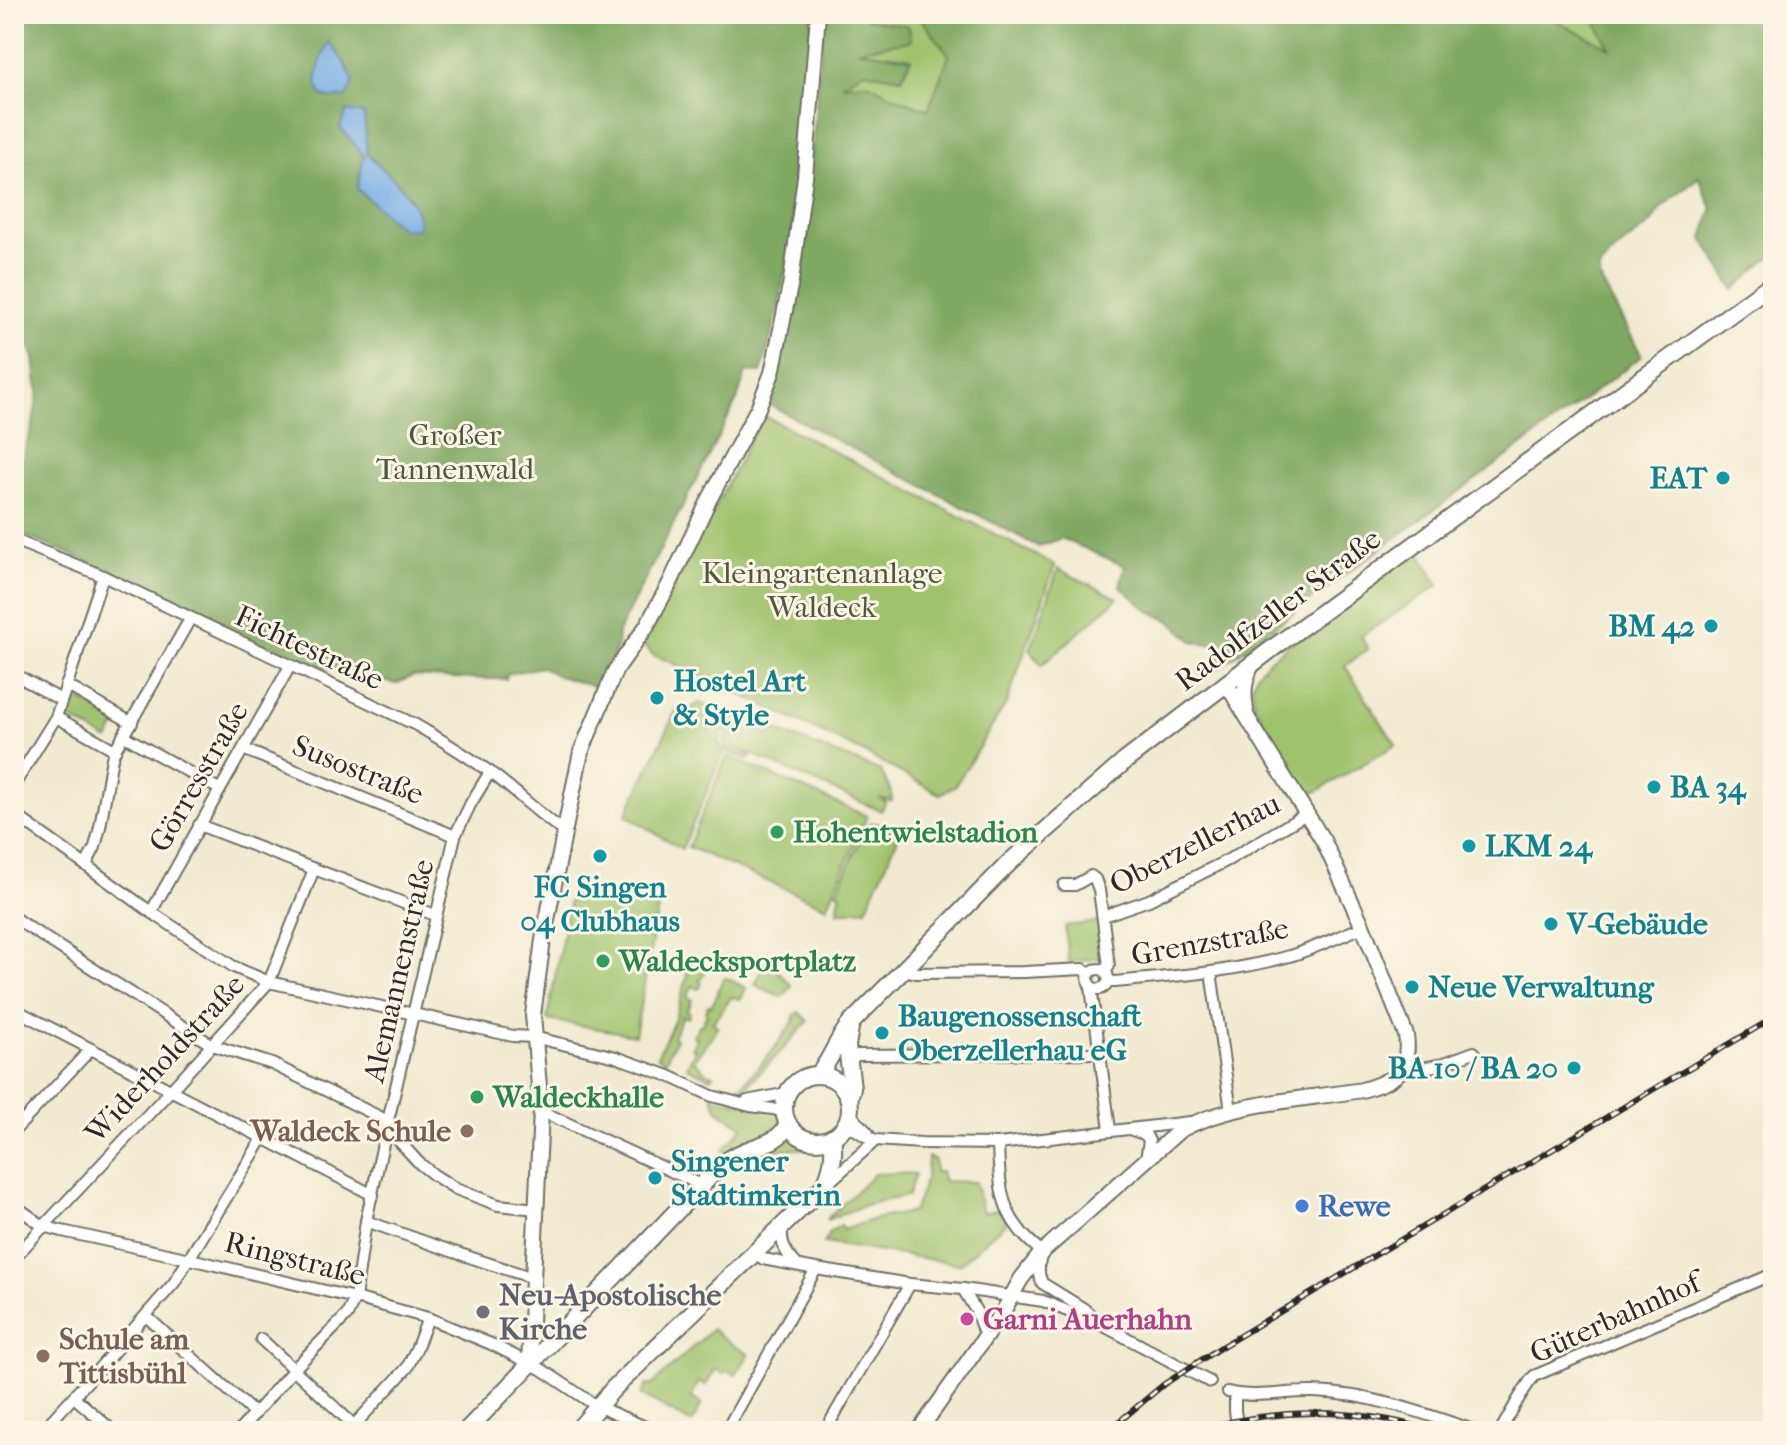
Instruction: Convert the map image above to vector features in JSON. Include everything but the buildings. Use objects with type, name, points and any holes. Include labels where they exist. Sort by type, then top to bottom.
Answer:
[{"type":"main road","points":[[529,1364],[541,1111],[533,1015],[543,940],[564,831],[581,752],[615,671],[640,636],[670,583],[709,500],[758,408],[772,373],[791,281],[805,177],[818,14]]},
{"type":"main road","name":"Radolfzeller Straße","points":[[818,1075],[851,1023],[1010,862],[1154,738],[1773,283]]},
{"type":"main road","points":[[1247,714],[1243,690],[1252,663]]},
{"type":"main road","points":[[919,1431],[1042,1252],[1180,1130],[1231,1111],[1362,1090],[1401,1072],[1407,1054],[1406,1035],[1334,861],[1308,813],[1226,683]]},
{"type":"main road","points":[[786,1118],[794,1132],[802,1138],[822,1140],[839,1132],[848,1112],[852,1088],[847,1046],[851,1023]]},
{"type":"main road","points":[[466,1431],[701,1185],[730,1159],[785,1131],[788,1093],[800,1080],[818,1075],[830,1078],[844,1089],[848,1112]]},
{"type":"main road","points":[[577,1431],[613,1389],[825,1185],[834,1153],[832,1137]]},
{"type":"main road","points":[[530,1332],[538,1339],[551,1342]]},
{"type":"street","name":"Fichtestraße","points":[[14,540],[103,576],[416,725],[490,772],[564,831]]},
{"type":"street","points":[[14,785],[56,717],[103,576]]},
{"type":"street","points":[[86,865],[95,847],[115,750],[190,619]]},
{"type":"street","name":"Görresstraße","points":[[151,912],[290,666]]},
{"type":"street","points":[[14,674],[61,700]]},
{"type":"street","points":[[66,685],[132,723]]},
{"type":"street","points":[[56,717],[115,750]]},
{"type":"street","points":[[124,736],[219,789]]},
{"type":"street","name":"Susostraße","points":[[243,749],[455,836]]},
{"type":"street","name":"Alemannenstraße","points":[[239,1431],[347,1315],[355,1298],[366,1221],[455,836],[490,772]]},
{"type":"street","name":"Oberzellerhau","points":[[1103,916],[1149,900],[1200,875],[1308,813]]},
{"type":"street","points":[[14,814],[234,967],[269,982],[616,1057],[712,1096],[773,1109],[786,1118]]},
{"type":"street","points":[[199,825],[435,915]]},
{"type":"street","name":"Widerholdstraße","points":[[14,1258],[269,982],[314,869]]},
{"type":"street","name":"Oberzellerhau","points":[[1064,885],[1075,885],[1091,876],[1095,879],[1103,916],[1109,966],[1107,976]]},
{"type":"street","points":[[14,918],[212,1045],[272,1064],[388,1121],[399,1141],[444,1182],[470,1196],[498,1205],[537,1209]]},
{"type":"street","name":"Grenzstraße","points":[[1107,976],[1115,982],[1211,972],[1293,955],[1363,927]]},
{"type":"street","points":[[921,952],[937,972]]},
{"type":"street","points":[[1091,987],[1101,989],[1106,986],[1107,976],[1100,968],[1094,969],[1087,978],[1091,987],[1110,1130]]},
{"type":"street","name":"Grenzstraße","points":[[904,970],[916,973],[1083,969],[1089,973]]},
{"type":"street","points":[[1211,972],[1231,1111]]},
{"type":"street","points":[[15,1012],[373,1195]]},
{"type":"street","points":[[14,1131],[91,1049]]},
{"type":"street","points":[[1401,1072],[1439,1065],[1474,1052]]},
{"type":"street","points":[[849,1061],[857,1055],[1098,1053]]},
{"type":"street","points":[[734,1102],[788,1093]]},
{"type":"street","points":[[541,1111],[701,1185]]},
{"type":"street","points":[[848,1112],[865,1136],[876,1140],[921,1143],[998,1144],[1196,1122]]},
{"type":"street","points":[[1126,1128],[1180,1130]]},
{"type":"street","points":[[1126,1128],[1146,1135],[1149,1141],[1146,1160]]},
{"type":"street","points":[[42,1431],[174,1283],[263,1138]]},
{"type":"street","points":[[825,1185],[876,1140]]},
{"type":"street","points":[[998,1144],[1000,1187],[1007,1210],[1018,1228],[1042,1252],[1039,1274],[1042,1283],[1106,1327]]},
{"type":"street","points":[[14,1205],[43,1226]]},
{"type":"street","points":[[366,1221],[533,1278]]},
{"type":"street","name":"Ringstraße","points":[[43,1226],[355,1298],[428,1318],[491,1344],[562,1382],[598,1407],[642,1429],[655,1431]]},
{"type":"street","points":[[782,1228],[781,1241],[787,1255],[797,1265]]},
{"type":"street","points":[[755,1252],[763,1259],[816,1269],[1043,1301],[1106,1327],[1210,1382]]},
{"type":"street","points":[[726,1431],[816,1269]]},
{"type":"street","name":"Güterbahnhof","points":[[1500,1431],[1518,1396],[1534,1376],[1773,1274]]},
{"type":"street","points":[[825,1431],[910,1284]]},
{"type":"street","points":[[963,1289],[976,1311],[985,1337]]},
{"type":"street","points":[[146,1316],[255,1414]]},
{"type":"street","points":[[261,1339],[354,1429],[407,1368],[428,1318]]},
{"type":"street","points":[[1238,1431],[1231,1393],[1314,1392],[1394,1403],[1476,1431]]},
{"type":"street","points":[[74,1397],[113,1431]]},
{"type":"street","points":[[1254,1431],[1275,1428],[1296,1431]]},
{"type":"green space","name":"Großer Tannenwald","points":[[14,14],[812,14],[801,171],[794,168],[792,178],[801,183],[778,312],[761,373],[746,372],[737,400],[618,632],[617,648],[599,688],[558,676],[542,667],[507,674],[506,679],[413,676],[396,684],[291,660],[191,613],[110,570],[14,532],[14,483],[33,424],[38,393],[34,358],[14,304]],"holes":[[[364,114],[367,154],[409,196],[357,190],[364,156]]]},
{"type":"green space","points":[[823,14],[873,14],[867,19],[909,26],[911,41],[857,50],[911,58],[902,78],[864,71],[842,85],[868,83],[928,110],[949,55],[919,16],[912,14],[1542,14],[1610,48],[1591,14],[1773,14],[1773,257],[1734,290],[1703,239],[1712,209],[1699,177],[1663,206],[1650,224],[1599,269],[1601,281],[1642,356],[1202,679],[1204,669],[1223,652],[1215,645],[1193,641],[1170,621],[1149,611],[1120,586],[1125,566],[1061,538],[1039,547],[766,403],[784,346],[795,287],[811,160]]},
{"type":"green space","points":[[873,14],[919,15],[949,55],[929,110],[868,83],[840,85],[864,71],[902,78],[910,58],[854,50],[866,19]]},
{"type":"green space","points":[[1542,14],[1591,14],[1612,49]]},
{"type":"green space","name":"Kleingartenanlage Waldeck","points":[[763,415],[1055,565],[1007,702],[955,786],[940,794],[863,752],[653,655],[643,645]]},
{"type":"green space","points":[[1418,551],[1439,585],[1361,636],[1368,649],[1345,666],[1396,745],[1314,793],[1303,791],[1254,704],[1252,685],[1257,673],[1271,658]]},
{"type":"green space","points":[[1058,569],[1118,598],[1042,665],[1030,650]]},
{"type":"green space","points":[[76,698],[119,720],[108,740],[66,716]]},
{"type":"green space","points":[[699,703],[881,771],[891,791],[892,801],[879,798],[886,802],[881,811],[724,742],[728,733],[724,730],[718,744],[751,756],[749,760],[724,751],[682,849],[626,815],[678,707],[687,710]]},
{"type":"green space","name":"Hohentwielstadion","points":[[727,756],[867,816],[827,907],[688,847]]},
{"type":"green space","points":[[871,823],[881,824],[900,834],[866,909],[838,912],[841,894],[837,892],[866,827]]},
{"type":"green space","name":"Waldecksportplatz","points":[[572,886],[659,902],[635,1035],[547,1020]]},
{"type":"green space","points":[[1099,922],[1103,958],[1069,962],[1065,926]]},
{"type":"green space","points":[[685,961],[706,971],[699,981],[702,983],[699,989],[692,986],[687,997],[692,1000],[687,1011],[690,1013],[688,1018],[682,1016],[665,1062],[657,1056],[674,1021],[688,974],[682,970]]},
{"type":"green space","points":[[765,962],[775,967],[792,986],[782,997],[755,985]]},
{"type":"green space","points":[[726,978],[746,988],[741,999],[732,997],[713,1022],[718,1028],[694,1061],[713,1075],[711,1078],[687,1067],[695,1050],[692,1048],[697,1038],[693,1036]]},
{"type":"green space","points":[[799,1012],[808,1021],[746,1087],[741,1086],[771,1053]]},
{"type":"green space","points":[[788,1093],[785,1112],[791,1127],[803,1137],[822,1140],[822,1149],[786,1149],[730,1159],[723,1150],[743,1127],[718,1110],[712,1096],[734,1102]]},
{"type":"green space","points":[[928,1157],[935,1160],[935,1172],[941,1172],[944,1181],[975,1182],[983,1213],[1001,1208],[1008,1221],[960,1264],[824,1243],[829,1233],[841,1225],[843,1230],[874,1219],[913,1212],[926,1178]]},
{"type":"green space","points":[[874,1174],[915,1174],[908,1196],[868,1204],[826,1220]]},
{"type":"green space","points":[[712,1329],[749,1354],[736,1375],[727,1370],[724,1374],[716,1369],[706,1385],[699,1382],[691,1397],[702,1404],[692,1423],[641,1395],[647,1384],[651,1386]]},
{"type":"water","points":[[329,42],[354,81],[346,97],[330,98],[321,95],[318,88],[319,68]]},
{"type":"water","points":[[347,111],[364,114],[367,154],[409,197],[415,207],[418,229],[402,229],[357,189],[364,156],[340,127]]},
{"type":"railway","points":[[1108,1431],[1163,1385],[1221,1347],[1773,1018]]},
{"type":"railway","points":[[1195,1431],[1254,1418],[1314,1413],[1373,1417],[1432,1431]]},
{"type":"place","name":"EAT","points":[[1723,478]]},
{"type":"place","name":"BM 42","points":[[1711,626]]},
{"type":"place","name":"Hostel Art & Style","points":[[657,698]]},
{"type":"place","name":"BA 34","points":[[1654,787]]},
{"type":"place","name":"Hohentwielstadion","points":[[777,832]]},
{"type":"place","name":"LKM 24","points":[[1469,846]]},
{"type":"place","name":"FC Singen 04 Clubhaus","points":[[600,856]]},
{"type":"place","name":"V-Gebäude","points":[[1551,924]]},
{"type":"place","name":"Waldecksportplatz","points":[[603,961]]},
{"type":"place","name":"Neue Verwaltung","points":[[1412,987]]},
{"type":"place","name":"Baugenossenschaft Oberzellerhau eG","points":[[882,1033]]},
{"type":"place","name":"BA 10 / BA 20","points":[[1574,1068]]},
{"type":"place","name":"Waldeckhalle","points":[[477,1097]]},
{"type":"place","name":"Waldeck Schule","points":[[467,1131]]},
{"type":"place","name":"Singener Stadtimkerin","points":[[655,1178]]},
{"type":"place","name":"Rewe","points":[[1302,1206]]},
{"type":"place","name":"Neu-Apostolische Kirche","points":[[483,1312]]},
{"type":"place","name":"Garni Auerhahn","points":[[967,1319]]},
{"type":"place","name":"Schule am Tittisbühl","points":[[43,1356]]}]
